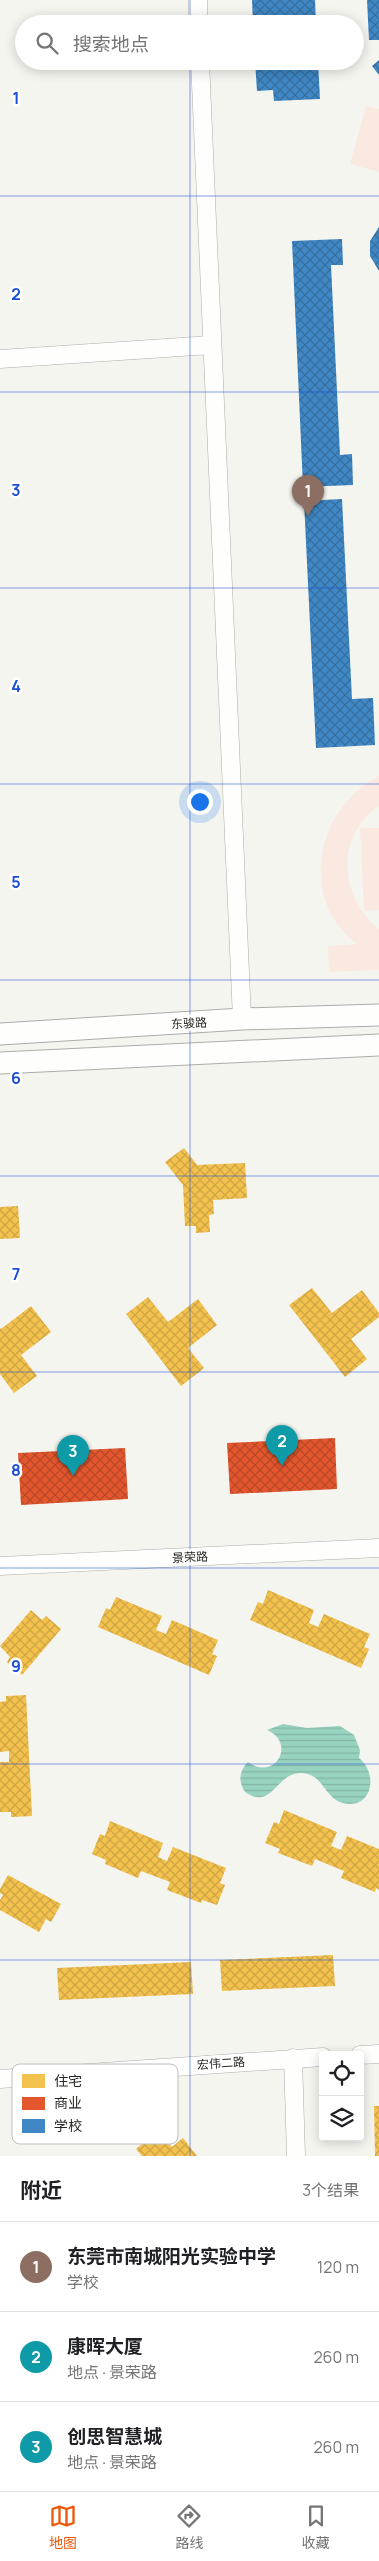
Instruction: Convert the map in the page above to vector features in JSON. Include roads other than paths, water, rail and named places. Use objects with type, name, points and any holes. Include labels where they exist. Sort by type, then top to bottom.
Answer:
[{"type":"street","points":[[198,0],[198,15]]},
{"type":"street","points":[[200,70],[242,1019]]},
{"type":"street","points":[[0,359],[211,344]]},
{"type":"street","name":"东骏路","points":[[0,1034],[242,1019],[379,1015]]},
{"type":"street","points":[[0,1063],[379,1045]]},
{"type":"street","name":"景荣路","points":[[0,1566],[379,1548]]},
{"type":"street","points":[[364,2055],[379,2054]]},
{"type":"street","name":"宏伟二路","points":[[178,2066],[319,2057]]},
{"type":"street","points":[[293,2058],[296,2156]]},
{"type":"place","name":"东莞市南城阳光实验中学","points":[[308,516]]},
{"type":"place","name":"康晖大厦","points":[[282,1466]]},
{"type":"place","name":"创思智慧城","points":[[73,1476]]}]
